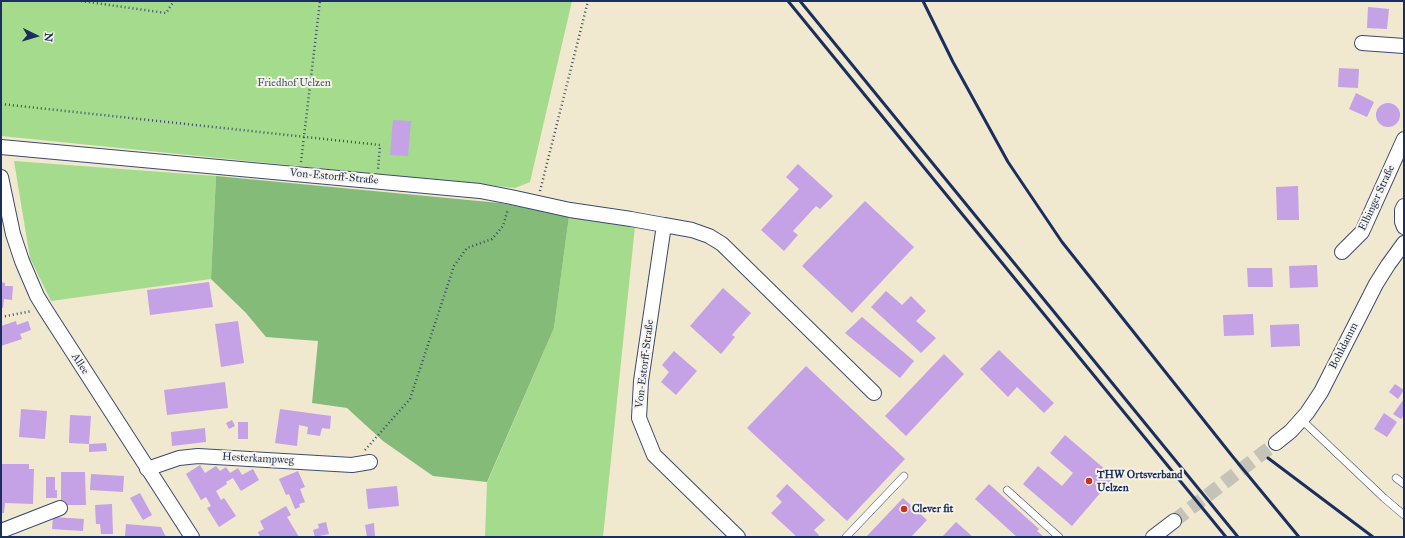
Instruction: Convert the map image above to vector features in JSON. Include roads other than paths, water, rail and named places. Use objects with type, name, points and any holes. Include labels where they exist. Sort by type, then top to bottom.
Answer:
[{"type":"street","points":[[1362,43],[1404,46]]},
{"type":"street","name":"Elbinger Straße","points":[[1342,252],[1362,232],[1404,139]]},
{"type":"street","name":"Von-Estorff-Straße","points":[[1,147],[480,191],[570,210],[692,230],[709,236],[722,244],[874,393]]},
{"type":"street","name":"Allee","points":[[1,177],[13,234],[22,261],[45,309],[192,537]]},
{"type":"street","points":[[1404,206],[1402,210],[1402,222],[1404,227]]},
{"type":"street","name":"Von-Estorff-Straße","points":[[664,225],[641,381],[639,418],[654,455],[738,537]]},
{"type":"street","name":"Bohldamm","points":[[1276,443],[1291,431],[1307,414],[1321,392],[1376,284],[1404,243]]},
{"type":"street","name":"Hesterkampweg","points":[[148,468],[178,458],[198,456],[352,465],[370,462]]},
{"type":"street","points":[[1,531],[60,508]]},
{"type":"street","points":[[1153,537],[1174,521]]},
{"type":"lane","points":[[1300,422],[1306,424],[1404,515]]},
{"type":"lane","points":[[846,537],[904,476]]},
{"type":"lane","points":[[1396,478],[1404,484]]},
{"type":"lane","points":[[1007,490],[1059,537]]},
{"type":"tunnel","points":[[1174,521],[1276,443]]},
{"type":"railway","points":[[788,1],[1226,537]]},
{"type":"railway","points":[[800,1],[1238,537]]},
{"type":"railway","points":[[923,1],[953,62],[1008,162],[1062,242],[1233,457],[1299,537]]},
{"type":"railway","points":[[1268,458],[1373,537]]},
{"type":"place","name":"THW Ortsverband Uelzen","points":[[1089,481]]},
{"type":"place","name":"Clever fit","points":[[904,509]]},
{"type":"park label","name":"Friedhof Uelzen","points":[[294,83]]}]
